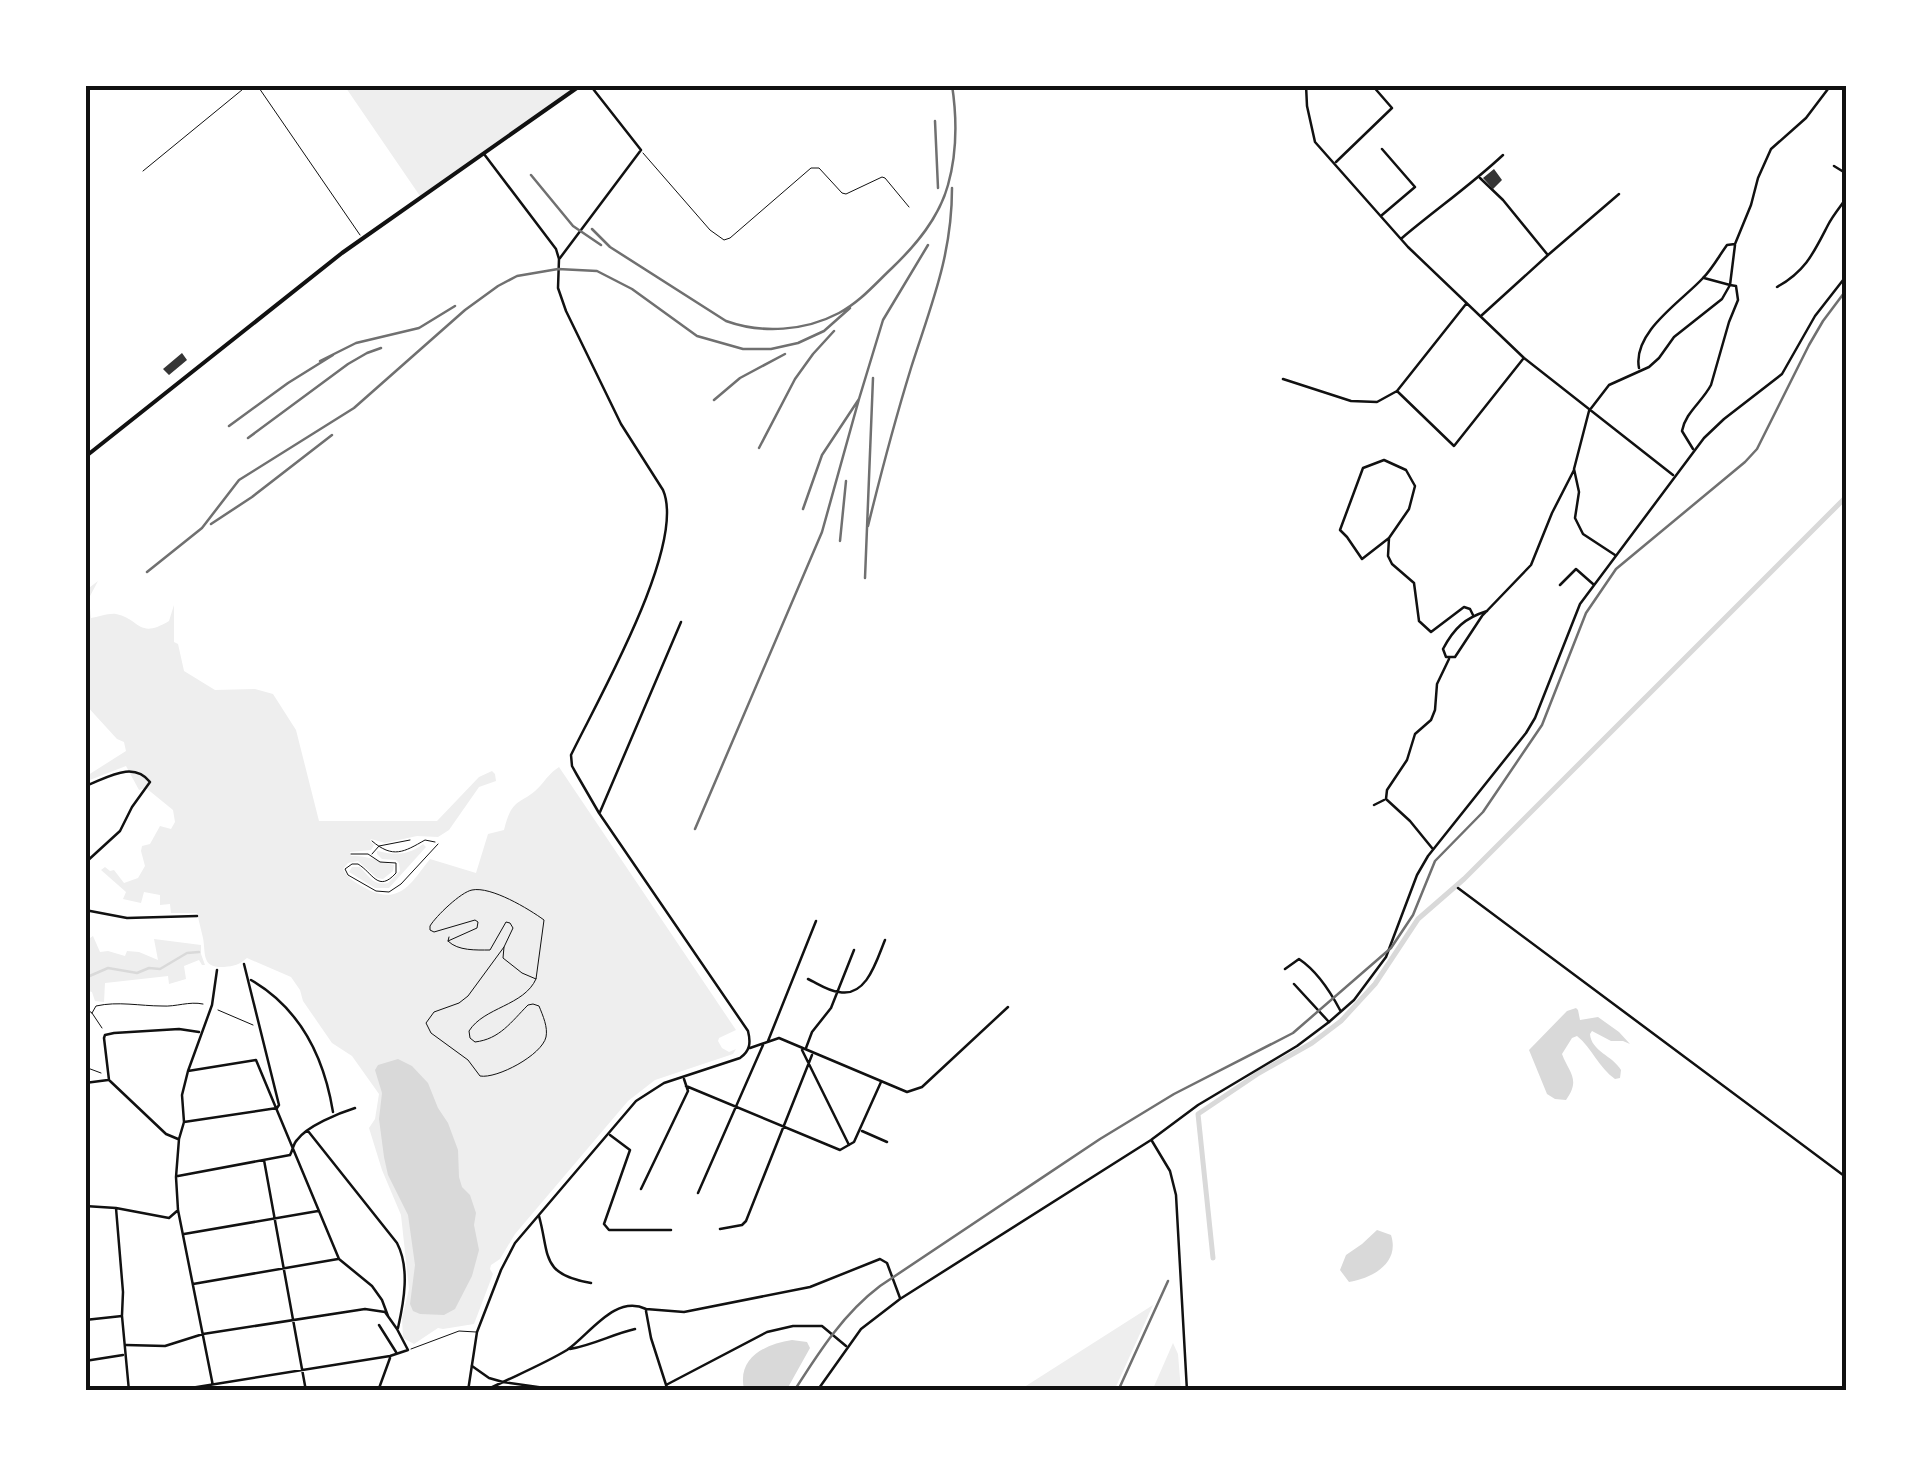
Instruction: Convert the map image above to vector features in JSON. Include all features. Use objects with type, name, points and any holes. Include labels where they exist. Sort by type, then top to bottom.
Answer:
[{"type":"main road","points":[[85,457],[362,238],[581,85]]},
{"type":"street","points":[[560,259],[640,150],[590,85]]},
{"type":"street","points":[[1306,85],[1316,142],[1401,239],[1524,358],[1676,476]]},
{"type":"street","points":[[1334,163],[1392,108],[1372,85]]},
{"type":"street","points":[[1488,611],[1468,617],[1452,633],[1443,649],[1446,658],[1455,657],[1488,611],[1530,564],[1574,469],[1589,410],[1609,385],[1649,367],[1674,338],[1722,300],[1730,285],[1735,244],[1771,150],[1806,118],[1831,85]]},
{"type":"street","points":[[1381,216],[1415,186],[1382,149]]},
{"type":"street","points":[[468,1391],[477,1332],[507,1257],[538,1214],[636,1101],[664,1083],[731,1062],[748,1048],[748,1031],[599,813],[572,766],[571,754],[644,605],[660,554],[668,508],[663,490],[620,424],[566,311],[558,288],[560,259],[551,240],[484,153]]},
{"type":"street","points":[[1401,239],[1503,155]]},
{"type":"street","points":[[1834,166],[1847,174]]},
{"type":"street","points":[[1479,177],[1548,254]]},
{"type":"street","points":[[1481,316],[1620,194]]},
{"type":"street","points":[[1777,287],[1802,269],[1847,198]]},
{"type":"street","points":[[1640,370],[1638,356],[1660,317],[1704,278],[1727,245],[1735,244]]},
{"type":"street","points":[[817,1391],[866,1324],[1198,1106],[1297,1046],[1354,1000],[1386,957],[1418,875],[1434,849],[1535,718],[1574,616],[1594,584],[1715,426],[1782,374],[1815,316],[1847,275]]},
{"type":"street","points":[[1695,452],[1682,432],[1683,421],[1706,394],[1715,375],[1738,300],[1736,286],[1704,278]]},
{"type":"street","points":[[1283,379],[1351,401],[1377,402],[1397,390],[1467,303]]},
{"type":"street","points":[[1397,390],[1454,446],[1524,358]]},
{"type":"street","points":[[1390,538],[1362,559],[1340,530],[1362,468],[1384,460],[1406,470],[1415,486],[1409,509],[1390,538],[1388,556],[1414,583],[1420,622],[1431,632],[1464,607],[1473,616]]},
{"type":"street","points":[[1574,469],[1579,492],[1575,518],[1578,527],[1617,556]]},
{"type":"street","points":[[1560,585],[1576,569],[1594,584]]},
{"type":"street","points":[[599,813],[681,622]]},
{"type":"street","points":[[1386,799],[1387,790],[1407,760],[1415,734],[1431,720],[1437,684],[1450,657]]},
{"type":"street","points":[[85,786],[128,770],[146,776],[150,782],[120,830],[85,863]]},
{"type":"street","points":[[1386,799],[1434,849]]},
{"type":"street","points":[[1374,806],[1386,799]]},
{"type":"street","points":[[1458,888],[1847,1178]]},
{"type":"street","points":[[85,910],[128,918],[197,916]]},
{"type":"street","points":[[698,1193],[816,921]]},
{"type":"street","points":[[808,980],[845,993],[863,984],[885,940]]},
{"type":"street","points":[[849,1145],[808,1067],[803,1049],[831,1008],[854,950]]},
{"type":"street","points":[[1285,969],[1298,960],[1306,964],[1341,1012]]},
{"type":"street","points":[[244,964],[279,1099],[277,1108]]},
{"type":"street","points":[[214,1391],[178,1210],[176,1176],[184,1122],[182,1095],[212,1006],[218,970]]},
{"type":"street","points":[[249,979],[268,990],[312,1041],[333,1115]]},
{"type":"street","points":[[1294,984],[1330,1022]]},
{"type":"street","points":[[748,1048],[779,1038],[907,1092],[922,1088],[1008,1006]]},
{"type":"street","points":[[179,1139],[166,1134],[109,1079],[104,1038],[178,1029],[201,1032]]},
{"type":"street","points":[[720,1229],[746,1221],[813,1053]]},
{"type":"street","points":[[188,1071],[256,1060],[339,1259],[372,1286],[389,1317]]},
{"type":"street","points":[[641,1190],[688,1091],[683,1077]]},
{"type":"street","points":[[85,1083],[109,1079]]},
{"type":"street","points":[[686,1086],[840,1150],[854,1142],[861,1131],[882,1082]]},
{"type":"street","points":[[184,1122],[277,1108]]},
{"type":"street","points":[[176,1176],[290,1156],[296,1140],[308,1131],[333,1115],[355,1108]]},
{"type":"street","points":[[308,1131],[403,1255],[398,1329]]},
{"type":"street","points":[[861,1131],[887,1142]]},
{"type":"street","points":[[608,1134],[630,1150],[604,1224],[609,1230],[671,1230]]},
{"type":"street","points":[[1151,1140],[1170,1171],[1176,1195],[1187,1391]]},
{"type":"street","points":[[264,1160],[306,1391]]},
{"type":"street","points":[[85,1206],[169,1218],[182,1225]]},
{"type":"street","points":[[116,1208],[129,1391]]},
{"type":"street","points":[[169,1218],[178,1210]]},
{"type":"street","points":[[184,1234],[319,1211]]},
{"type":"street","points":[[538,1214],[546,1257],[551,1264],[575,1280],[591,1283]]},
{"type":"street","points":[[484,1391],[568,1349],[620,1308],[632,1305],[684,1312],[810,1287],[880,1258],[887,1263],[900,1300]]},
{"type":"street","points":[[194,1284],[339,1259]]},
{"type":"street","points":[[124,1345],[165,1346],[204,1334],[365,1309],[384,1312],[408,1350],[172,1391]]},
{"type":"street","points":[[646,1309],[668,1391]]},
{"type":"street","points":[[85,1320],[122,1316]]},
{"type":"street","points":[[380,1326],[398,1353]]},
{"type":"street","points":[[666,1385],[767,1332],[793,1326],[822,1326],[848,1346]]},
{"type":"street","points":[[568,1349],[635,1329]]},
{"type":"street","points":[[85,1361],[125,1354]]},
{"type":"street","points":[[378,1391],[390,1356]]},
{"type":"street","points":[[472,1366],[503,1382],[566,1391]]},
{"type":"lane","points":[[144,172],[248,85]]},
{"type":"lane","points":[[257,85],[362,238]]},
{"type":"lane","points":[[640,150],[710,230],[724,240],[811,168],[819,168],[846,194],[886,178],[909,207]]},
{"type":"lane","points":[[371,855],[379,846],[410,840]]},
{"type":"lane","points":[[352,854],[396,862],[396,872],[390,880],[376,880],[358,864],[349,865],[346,872],[376,891],[385,892],[401,884],[438,844],[425,840],[398,852],[384,850],[372,841]]},
{"type":"lane","points":[[408,1350],[459,1331],[477,1332]]},
{"type":"path","points":[[476,888],[529,908],[544,920],[536,979],[530,990],[477,1021],[469,1031],[476,1042],[486,1041],[500,1034],[528,1005],[534,1004],[539,1006],[546,1036],[532,1054],[489,1078],[480,1076],[468,1060],[432,1033],[426,1022],[430,1015],[468,996],[504,947],[513,928],[510,923],[506,922],[490,950],[460,948],[448,939],[477,928],[478,922],[474,920],[434,932],[430,926],[466,891],[476,888]]},
{"type":"path","points":[[504,947],[503,958],[536,979]]},
{"type":"path","points":[[92,1013],[96,1006],[108,1003],[167,1007],[196,1002],[260,1029]]},
{"type":"path","points":[[85,1008],[105,1035]]},
{"type":"path","points":[[85,1067],[109,1079]]},
{"type":"shaded area","points":[[344,85],[579,85],[420,196]]},
{"type":"shaded area","points":[[98,581],[89,598],[91,618],[116,614],[151,628],[169,621],[174,605],[174,642],[178,644],[184,671],[215,690],[255,689],[273,694],[296,730],[319,821],[437,821],[479,777],[492,771],[495,774],[496,781],[479,787],[449,830],[438,837],[417,836],[385,843],[371,839],[371,850],[350,852],[351,856],[394,865],[383,879],[358,861],[343,869],[353,880],[378,894],[404,889],[430,859],[476,873],[488,834],[504,830],[514,806],[559,767],[736,1030],[718,1041],[729,1052],[736,1049],[733,1054],[655,1080],[628,1101],[515,1234],[500,1259],[491,1265],[493,1274],[474,1324],[438,1328],[414,1344],[403,1338],[402,1318],[409,1289],[401,1215],[369,1128],[375,1119],[379,1094],[352,1056],[332,1043],[291,977],[247,958],[231,966],[211,965],[206,959],[197,913],[171,913],[170,904],[160,905],[160,895],[144,892],[141,903],[123,899],[126,892],[101,870],[114,870],[124,883],[138,878],[145,866],[142,846],[150,844],[160,826],[171,829],[175,822],[173,810],[146,788],[139,790],[126,766],[87,781],[85,777],[126,751],[124,742],[85,704],[85,591]]},
{"type":"shaded area","points":[[423,844],[426,847],[389,888],[375,888],[349,872],[352,867],[360,867],[375,882],[388,883],[400,871],[399,863],[382,859],[377,851],[401,854]]},
{"type":"shaded area","points":[[93,936],[100,952],[125,956],[127,951],[139,952],[158,960],[154,939],[201,945],[205,965],[199,960],[184,966],[186,979],[169,984],[168,976],[105,983],[104,1002],[95,1001],[92,992],[85,990],[85,938]]},
{"type":"shaded area","points":[[1576,1008],[1580,1020],[1598,1017],[1630,1044],[1611,1041],[1592,1031],[1590,1034],[1594,1045],[1621,1070],[1620,1078],[1615,1079],[1577,1036],[1572,1038],[1562,1054],[1573,1087],[1566,1100],[1555,1099],[1547,1094],[1529,1050],[1567,1011]]},
{"type":"shaded area","points":[[398,1059],[412,1066],[428,1083],[458,1150],[459,1177],[476,1213],[479,1250],[472,1276],[455,1309],[444,1315],[420,1314],[410,1304],[415,1265],[408,1215],[388,1175],[379,1119],[382,1093],[375,1070],[378,1065]]},
{"type":"shaded area","points":[[1377,1230],[1391,1235],[1392,1254],[1375,1273],[1349,1282],[1340,1270],[1346,1255]]},
{"type":"shaded area","points":[[1153,1305],[1114,1391],[1018,1391]]},
{"type":"shaded area","points":[[792,1340],[807,1342],[810,1348],[786,1391],[744,1389],[745,1369],[755,1354]]},
{"type":"shaded area","points":[[1173,1343],[1178,1354],[1181,1391],[1152,1391]]},
{"type":"building","points":[[1494,169],[1502,180],[1493,189],[1483,178]]},
{"type":"building","points":[[182,353],[187,360],[169,375],[163,369]]},
{"type":"waterway","points":[[1213,1258],[1198,1114],[1341,1021],[1375,984],[1418,919],[1464,879],[1847,496]]},
{"type":"waterway","points":[[85,978],[108,968],[137,973],[160,969],[187,953],[199,952]]},
{"type":"tram line","points":[[794,1391],[843,1321],[880,1286],[1100,1139],[1174,1094],[1293,1033],[1391,948],[1413,915],[1435,861],[1483,812],[1542,725],[1586,613],[1616,569],[1757,449],[1809,345],[1847,289]]},
{"type":"railway","points":[[592,229],[610,247],[726,321],[769,329],[798,327],[826,319],[861,298],[918,240],[939,209],[955,148],[952,85]]},
{"type":"railway","points":[[935,121],[938,188]]},
{"type":"railway","points":[[531,175],[573,226],[601,245]]},
{"type":"railway","points":[[868,526],[899,407],[939,280],[952,188]]},
{"type":"railway","points":[[803,509],[822,455],[859,399],[883,320],[928,245]]},
{"type":"railway","points":[[147,572],[202,528],[239,480],[354,408],[465,310],[517,276],[558,269],[597,271],[632,289],[697,336],[743,349],[771,349],[798,343],[824,331],[850,308]]},
{"type":"railway","points":[[320,361],[356,343],[419,328],[455,306]]},
{"type":"railway","points":[[759,448],[795,379],[834,331]]},
{"type":"railway","points":[[248,438],[348,364],[381,348]]},
{"type":"railway","points":[[714,400],[740,378],[785,354]]},
{"type":"railway","points":[[229,426],[333,355]]},
{"type":"railway","points":[[865,578],[873,378]]},
{"type":"railway","points":[[695,829],[822,532],[859,399]]},
{"type":"railway","points":[[211,524],[332,435]]},
{"type":"railway","points":[[840,541],[846,481]]},
{"type":"railway","points":[[1118,1391],[1168,1281]]}]
